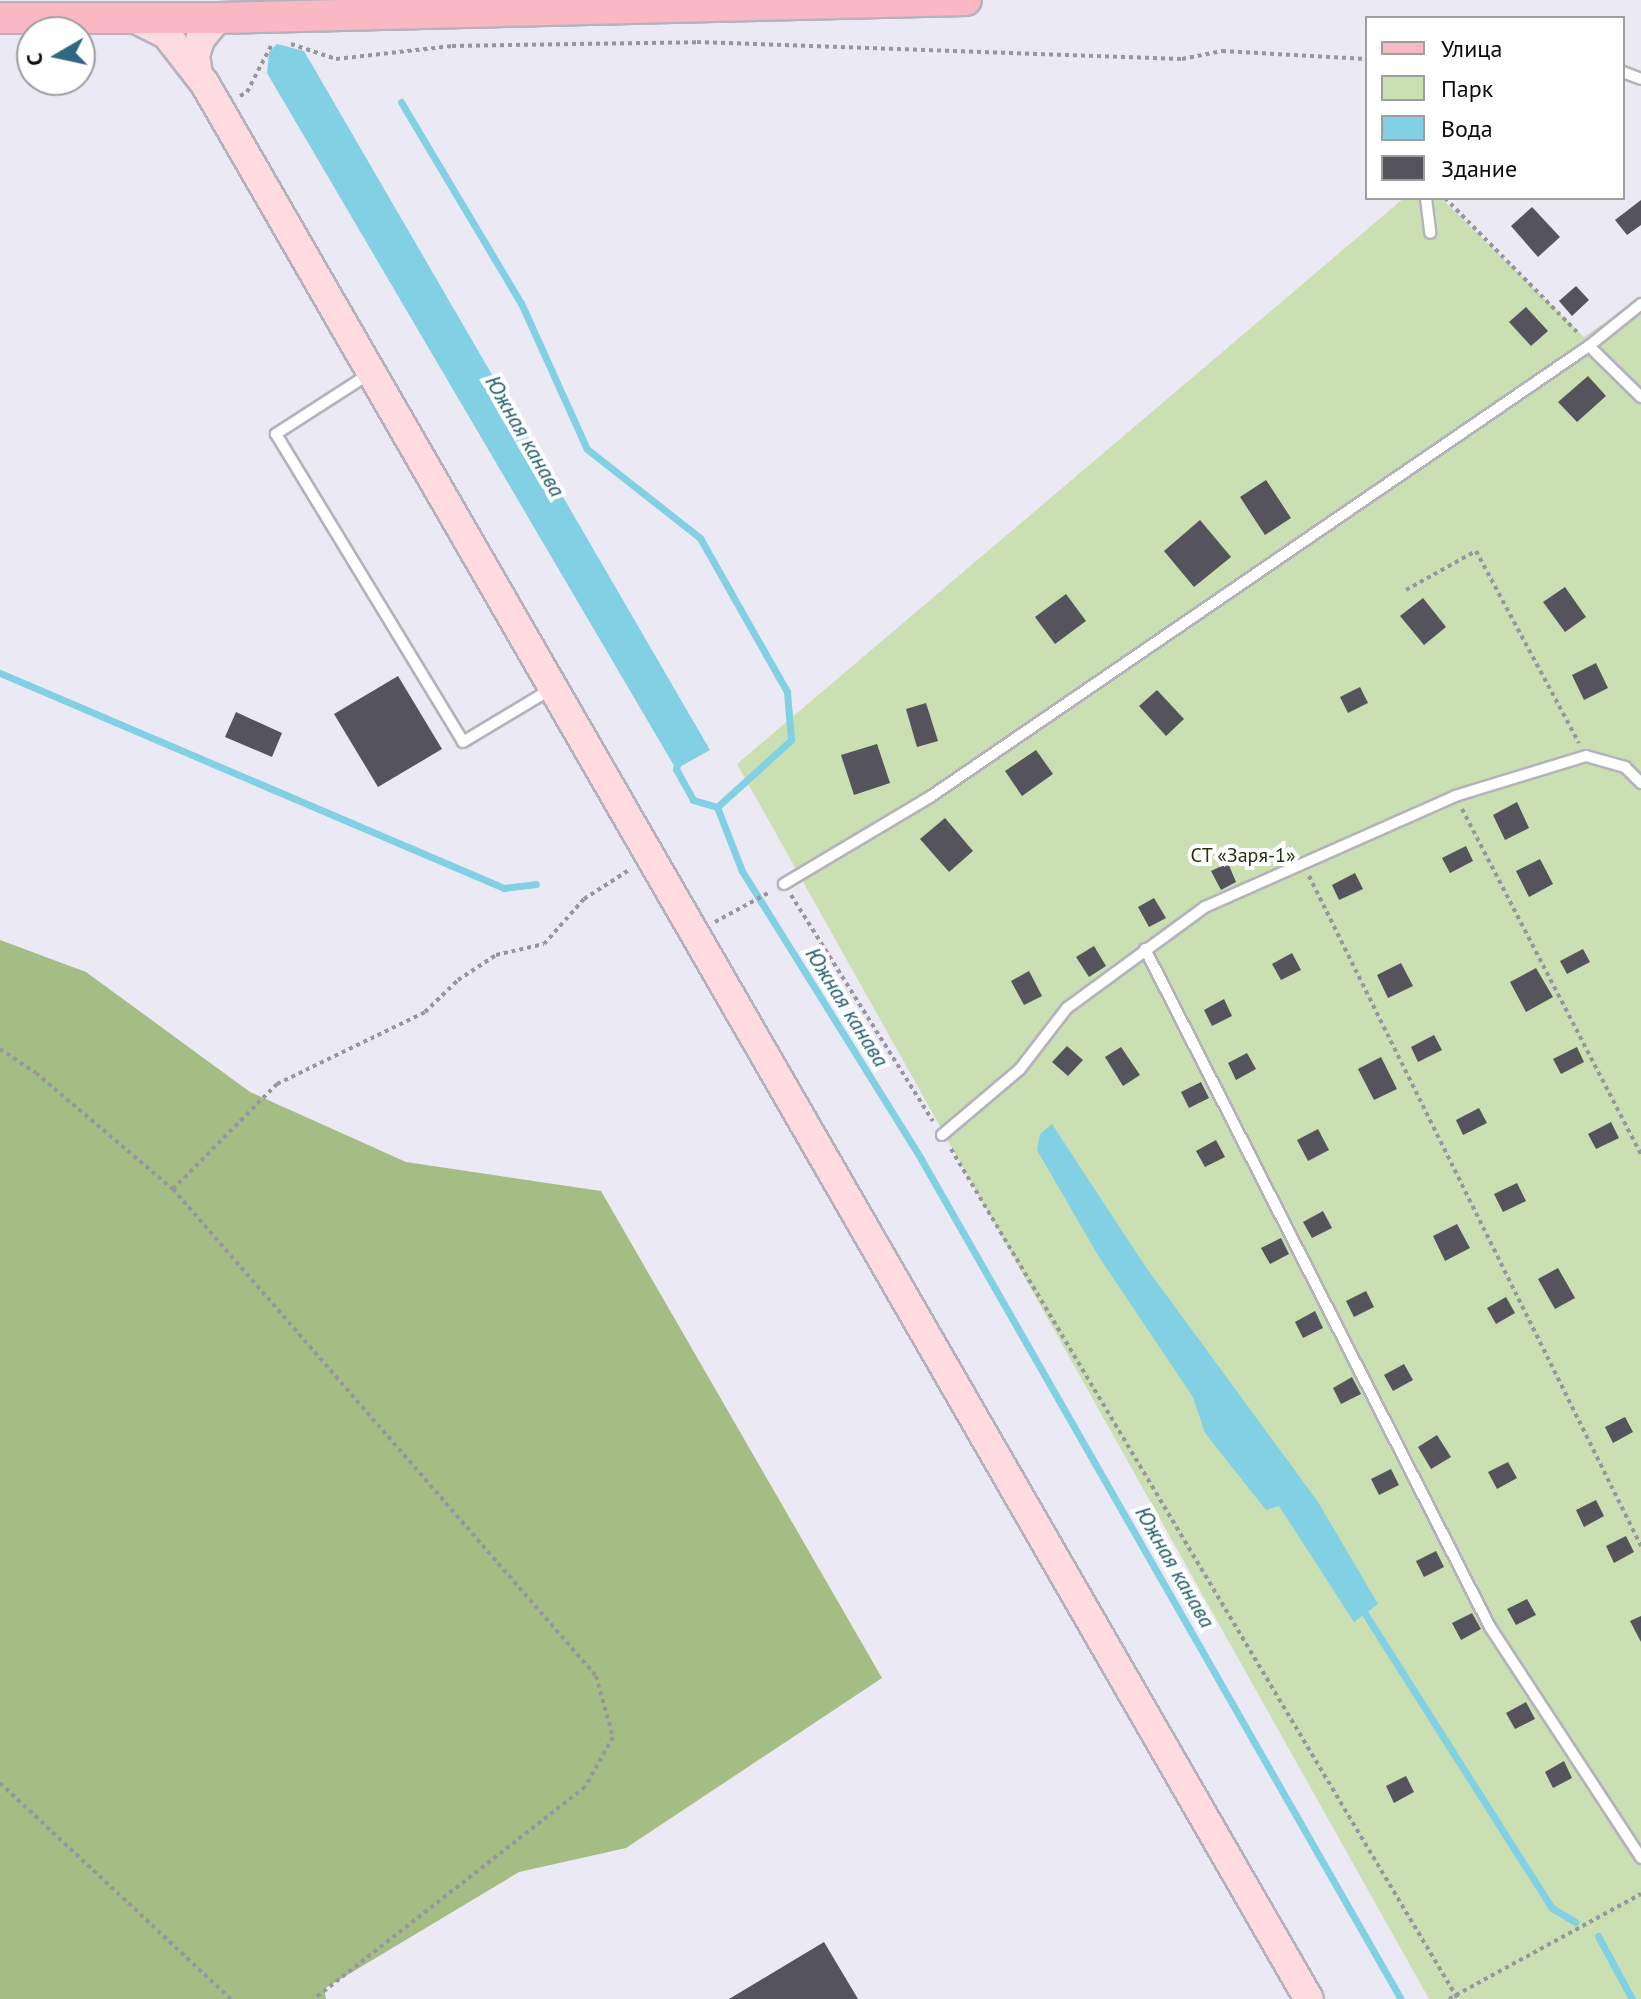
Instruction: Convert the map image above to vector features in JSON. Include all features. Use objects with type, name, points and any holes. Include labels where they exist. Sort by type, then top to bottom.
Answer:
[{"type":"main road","points":[[0,18],[218,18],[966,0]]},
{"type":"main road","points":[[134,18],[166,34],[198,74],[555,687],[1309,1999]]},
{"type":"main road","points":[[198,74],[195,55],[201,38],[218,18]]},
{"type":"lane","points":[[1426,200],[1430,233]]},
{"type":"lane","points":[[784,884],[930,797],[1589,346],[1641,304]]},
{"type":"lane","points":[[1589,346],[1641,397]]},
{"type":"lane","points":[[372,372],[276,434],[463,742],[555,687]]},
{"type":"lane","points":[[942,1135],[1020,1069],[1067,1008],[1205,907],[1455,796],[1586,756],[1625,767],[1641,783]]},
{"type":"lane","points":[[1145,949],[1490,1627],[1641,1858]]},
{"type":"path","points":[[232,83],[239,96],[247,92],[269,45],[280,40],[336,59],[452,46],[697,42],[1182,59],[1222,51],[1365,59]]},
{"type":"path","points":[[1447,200],[1589,346]]},
{"type":"path","points":[[1406,590],[1476,551],[1586,756]]},
{"type":"path","points":[[1455,796],[1641,1155]]},
{"type":"path","points":[[1303,863],[1641,1546]]},
{"type":"path","points":[[173,1189],[277,1084],[425,1012],[458,980],[496,955],[544,944],[584,899],[634,866]]},
{"type":"path","points":[[737,910],[784,884],[942,1135],[1457,1998]]},
{"type":"path","points":[[0,1049],[36,1073],[173,1189],[596,1676],[613,1737],[585,1787],[314,1999]]},
{"type":"path","points":[[0,1783],[231,1999]]},
{"type":"path","points":[[1449,1999],[1457,1998],[1641,1894]]},
{"type":"green space","name":"СТ «Заря-1»","points":[[1402,200],[1443,200],[1584,337],[1641,297],[1641,1999],[1429,1999],[737,764]]},
{"type":"green space","points":[[0,940],[86,972],[250,1092],[406,1162],[601,1191],[882,1678],[626,1848],[519,1872],[324,1989],[326,1999],[0,1999]]},
{"type":"water","points":[[277,44],[304,51],[710,750],[676,769],[267,73],[269,52]]},
{"type":"water","points":[[1052,1124],[1145,1266],[1318,1502],[1378,1604],[1354,1622],[1279,1506],[1266,1510],[1205,1433],[1193,1397],[1099,1257],[1037,1150],[1040,1134]]},
{"type":"building","points":[[1641,200],[1641,225],[1627,235],[1615,220]]},
{"type":"building","points":[[1532,207],[1560,237],[1538,257],[1511,226]]},
{"type":"building","points":[[1576,286],[1589,300],[1572,316],[1559,301]]},
{"type":"building","points":[[1526,307],[1548,331],[1531,346],[1509,322]]},
{"type":"building","points":[[1588,376],[1606,396],[1577,422],[1558,402]]},
{"type":"building","points":[[1266,480],[1291,518],[1265,535],[1240,497]]},
{"type":"building","points":[[1200,520],[1231,557],[1194,587],[1164,551]]},
{"type":"building","points":[[1565,587],[1586,617],[1565,632],[1543,602]]},
{"type":"building","points":[[1066,594],[1086,621],[1055,644],[1035,617]]},
{"type":"building","points":[[1423,598],[1446,627],[1424,645],[1400,616]]},
{"type":"building","points":[[1596,663],[1608,688],[1584,700],[1572,675]]},
{"type":"building","points":[[398,676],[442,749],[378,787],[334,714]]},
{"type":"building","points":[[1360,687],[1368,703],[1348,713],[1340,697]]},
{"type":"building","points":[[1157,690],[1184,719],[1166,736],[1139,706]]},
{"type":"building","points":[[926,703],[938,741],[917,747],[906,709]]},
{"type":"building","points":[[236,712],[282,733],[272,757],[225,737]]},
{"type":"building","points":[[877,744],[890,783],[854,795],[841,755]]},
{"type":"building","points":[[1036,750],[1053,774],[1022,796],[1005,771]]},
{"type":"building","points":[[1517,802],[1529,828],[1505,840],[1493,815]]},
{"type":"building","points":[[945,818],[973,851],[949,872],[920,839]]},
{"type":"building","points":[[1466,846],[1473,861],[1450,873],[1442,858]]},
{"type":"building","points":[[1540,859],[1553,884],[1529,897],[1516,871]]},
{"type":"building","points":[[1228,863],[1236,882],[1221,890],[1211,871]]},
{"type":"building","points":[[1355,873],[1363,889],[1339,900],[1332,885]]},
{"type":"building","points":[[1154,898],[1166,918],[1149,927],[1138,907]]},
{"type":"building","points":[[1094,946],[1106,966],[1089,977],[1076,957]]},
{"type":"building","points":[[1583,949],[1590,962],[1567,974],[1560,961]]},
{"type":"building","points":[[1292,953],[1301,970],[1281,980],[1272,964]]},
{"type":"building","points":[[1401,963],[1413,986],[1388,998],[1377,975]]},
{"type":"building","points":[[1536,968],[1553,997],[1526,1012],[1510,982]]},
{"type":"building","points":[[1029,971],[1042,996],[1024,1005],[1011,981]]},
{"type":"building","points":[[1224,999],[1232,1016],[1212,1026],[1204,1010]]},
{"type":"building","points":[[1434,1035],[1442,1050],[1418,1062],[1411,1047]]},
{"type":"building","points":[[1067,1046],[1083,1060],[1068,1076],[1052,1062]]},
{"type":"building","points":[[1121,1047],[1140,1075],[1123,1086],[1105,1057]]},
{"type":"building","points":[[1577,1047],[1584,1062],[1561,1074],[1553,1059]]},
{"type":"building","points":[[1247,1053],[1256,1069],[1236,1080],[1228,1063]]},
{"type":"building","points":[[1381,1057],[1397,1089],[1374,1100],[1358,1069]]},
{"type":"building","points":[[1201,1082],[1209,1098],[1189,1108],[1181,1092]]},
{"type":"building","points":[[1479,1108],[1487,1123],[1463,1135],[1456,1120]]},
{"type":"building","points":[[1611,1122],[1619,1138],[1596,1149],[1588,1134]]},
{"type":"building","points":[[1318,1129],[1329,1150],[1308,1161],[1297,1140]]},
{"type":"building","points":[[1216,1140],[1225,1157],[1205,1167],[1196,1151]]},
{"type":"building","points":[[1517,1183],[1526,1201],[1503,1212],[1494,1194]]},
{"type":"building","points":[[1323,1211],[1332,1228],[1312,1238],[1303,1222]]},
{"type":"building","points":[[1457,1224],[1470,1248],[1445,1261],[1433,1236]]},
{"type":"building","points":[[1281,1238],[1289,1254],[1270,1264],[1261,1248]]},
{"type":"building","points":[[1558,1268],[1575,1298],[1555,1309],[1538,1279]]},
{"type":"building","points":[[1366,1291],[1374,1307],[1354,1317],[1346,1301]]},
{"type":"building","points":[[1506,1297],[1515,1313],[1496,1324],[1487,1308]]},
{"type":"building","points":[[1315,1311],[1323,1328],[1303,1338],[1295,1322]]},
{"type":"building","points":[[1404,1364],[1413,1380],[1393,1391],[1384,1375]]},
{"type":"building","points":[[1352,1377],[1361,1394],[1341,1404],[1333,1388]]},
{"type":"building","points":[[1625,1417],[1633,1432],[1613,1443],[1605,1427]]},
{"type":"building","points":[[1437,1435],[1451,1457],[1431,1469],[1418,1447]]},
{"type":"building","points":[[1508,1462],[1517,1478],[1497,1489],[1488,1472]]},
{"type":"building","points":[[1391,1469],[1399,1485],[1379,1495],[1371,1479]]},
{"type":"building","points":[[1596,1500],[1604,1516],[1584,1527],[1576,1510]]},
{"type":"building","points":[[1626,1536],[1634,1552],[1614,1563],[1606,1546]]},
{"type":"building","points":[[1436,1551],[1444,1567],[1424,1577],[1416,1561]]},
{"type":"building","points":[[1527,1599],[1536,1615],[1516,1625],[1507,1609]]},
{"type":"building","points":[[1472,1613],[1481,1629],[1461,1640],[1452,1623]]},
{"type":"building","points":[[1641,1616],[1641,1642],[1630,1621]]},
{"type":"building","points":[[1526,1702],[1535,1719],[1515,1729],[1506,1713]]},
{"type":"building","points":[[1564,1761],[1572,1778],[1553,1788],[1545,1772]]},
{"type":"building","points":[[1406,1776],[1414,1792],[1394,1803],[1386,1786]]},
{"type":"building","points":[[824,1942],[858,1999],[729,1999]]},
{"type":"waterway","points":[[401,102],[521,303],[587,449],[700,538],[787,692],[791,740],[717,807]]},
{"type":"waterway","points":[[0,673],[504,888],[536,884]]},
{"type":"waterway","name":"Южная канава","points":[[678,759],[676,769],[693,800],[717,807],[742,871],[921,1159],[1401,1999]]},
{"type":"waterway","points":[[1362,1609],[1552,1908],[1575,1922]]},
{"type":"waterway","points":[[1598,1936],[1632,1999]]}]
